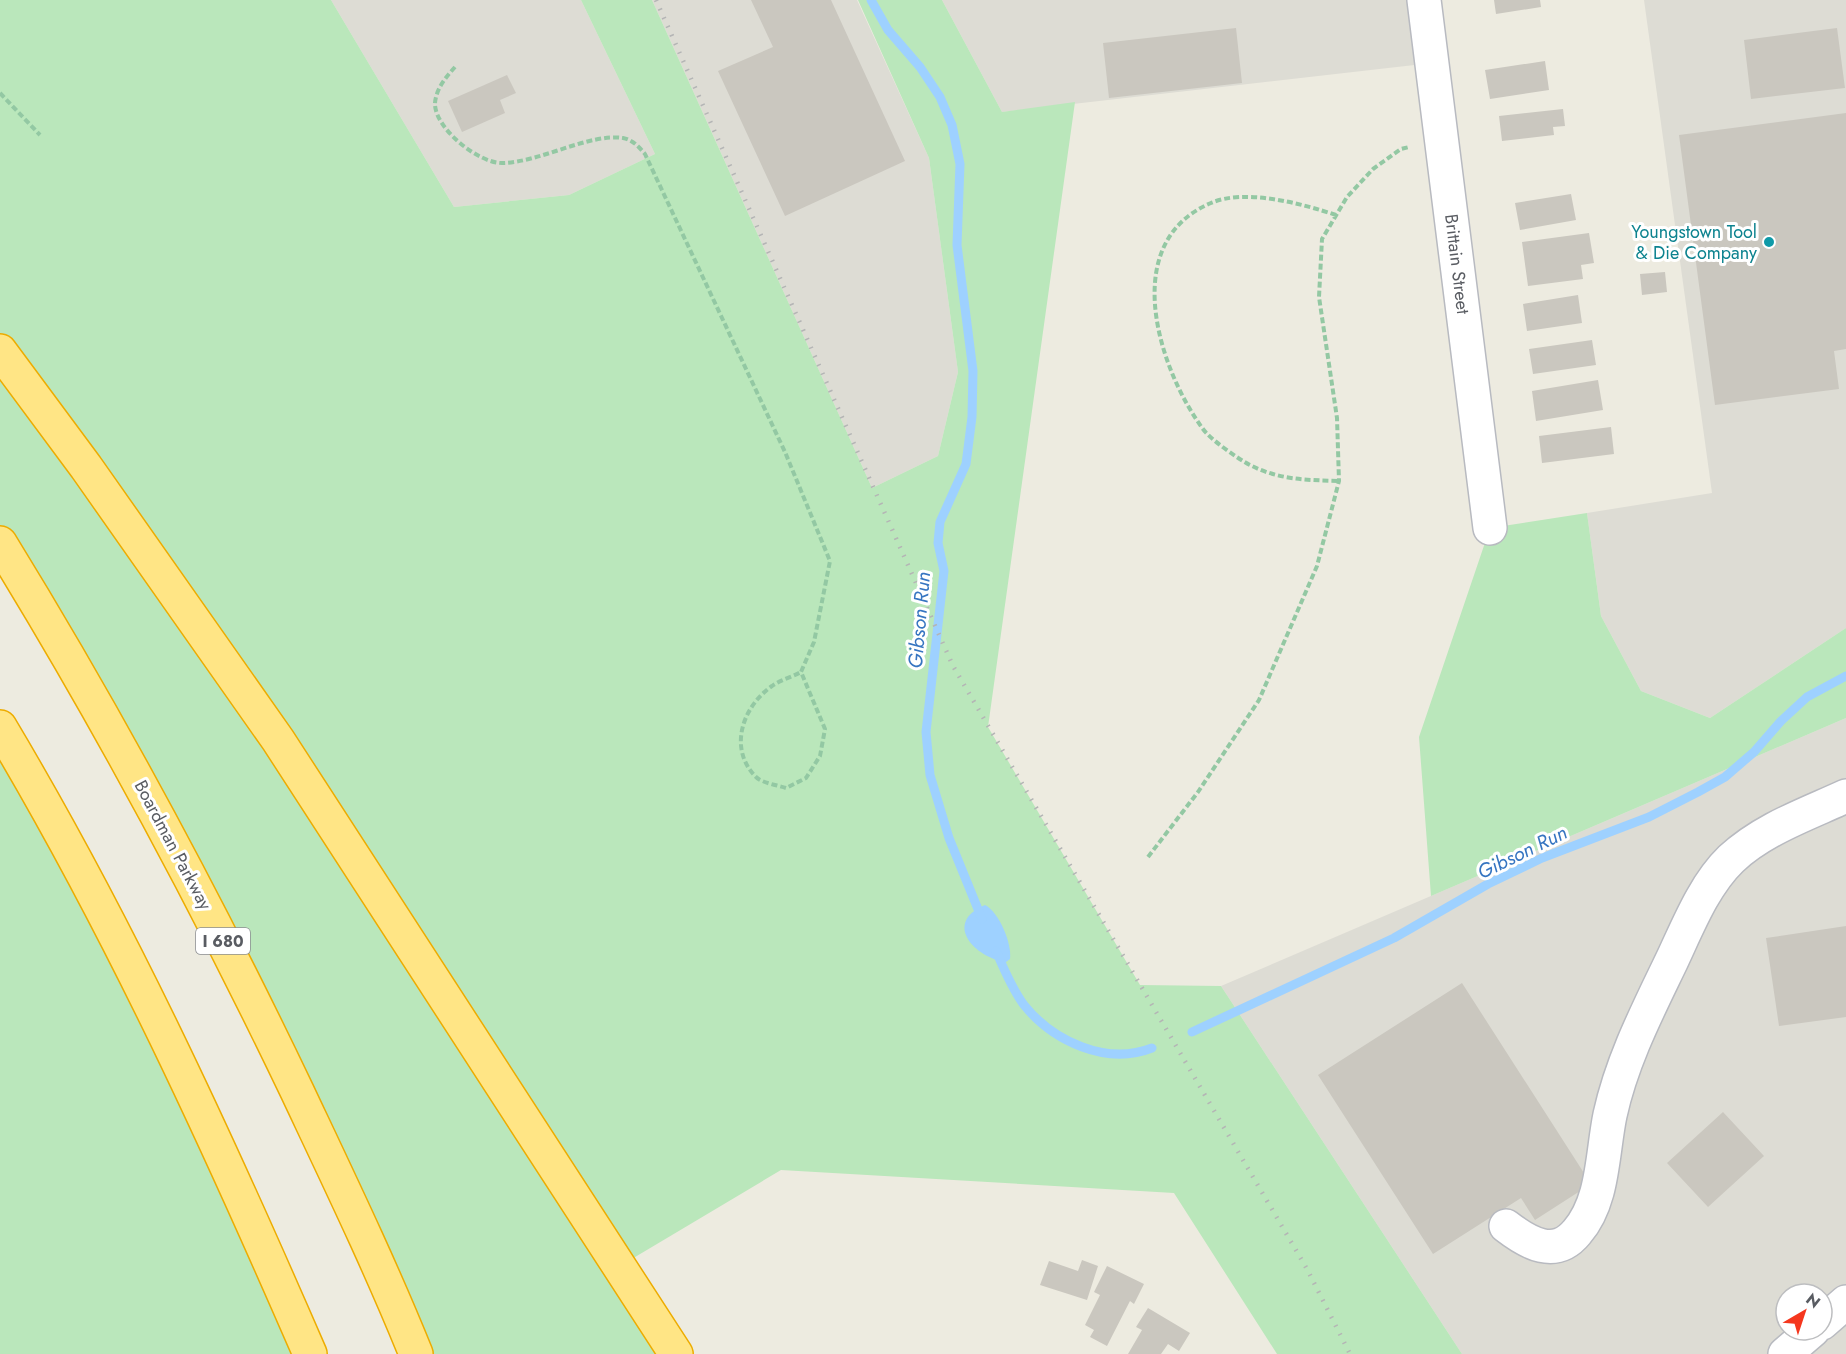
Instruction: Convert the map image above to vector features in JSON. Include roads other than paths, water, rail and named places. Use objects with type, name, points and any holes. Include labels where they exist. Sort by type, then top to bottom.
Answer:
[{"type":"highway","points":[[0,351],[86,467],[278,740],[676,1354]]},
{"type":"highway","name":"Boardman Parkway","points":[[0,543],[135,773],[237,967],[349,1201],[416,1354]]},
{"type":"highway","points":[[0,727],[106,916],[200,1106],[310,1354]]},
{"type":"highway","points":[[276,1275],[300,1354]]},
{"type":"street","name":"Brittain Street","points":[[1424,0],[1490,528]]},
{"type":"street","points":[[1506,1226],[1528,1243],[1548,1246],[1562,1244],[1577,1232],[1590,1209],[1599,1179],[1610,1115],[1632,1045],[1690,920],[1713,882],[1730,860],[1758,837],[1846,796]]},
{"type":"street","points":[[1834,1312],[1846,1302]]},
{"type":"street","points":[[1785,1354],[1799,1342]]},
{"type":"water","points":[[985,905],[1000,921],[1007,937],[1010,959],[1006,962],[984,954],[968,939],[965,930],[966,921],[972,912]]},
{"type":"waterway","name":"Gibson Run","points":[[871,0],[888,30],[920,67],[940,97],[952,125],[960,164],[957,245],[973,371],[972,417],[966,464],[940,522],[938,543],[944,571],[926,732],[930,775],[949,838],[982,919]]},
{"type":"waterway","name":"Gibson Run","points":[[1192,1032],[1394,938],[1488,884],[1542,858],[1649,817],[1698,792],[1725,777],[1754,752],[1781,721],[1807,697],[1846,676]]},
{"type":"waterway","name":"Gibson Run","points":[[996,951],[1012,986],[1024,1005],[1036,1018],[1065,1039],[1099,1052],[1117,1054],[1134,1053],[1152,1048]]},
{"type":"railway","points":[[656,0],[953,666],[1307,1269],[1350,1354]]},
{"type":"place","name":"Youngstown Tool & Die Company","points":[[1769,242]]}]
